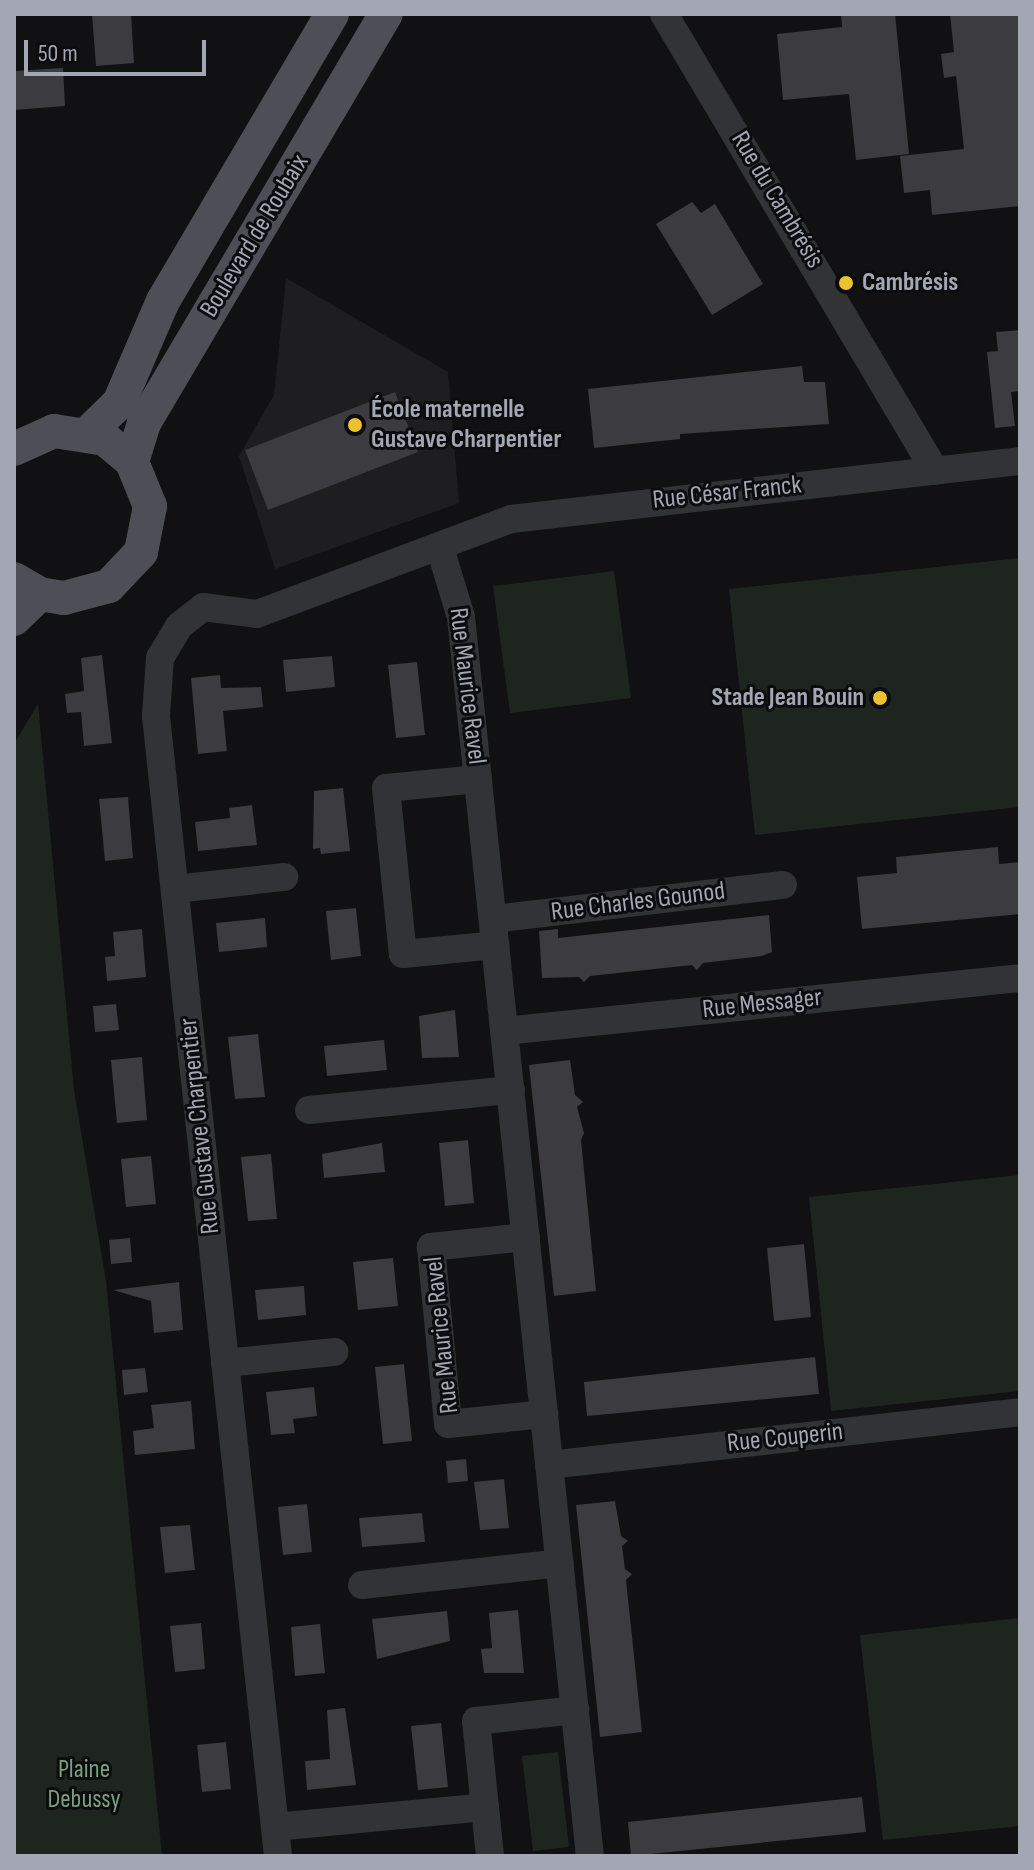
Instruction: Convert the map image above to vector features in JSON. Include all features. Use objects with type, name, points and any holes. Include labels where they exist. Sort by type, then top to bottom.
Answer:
[{"type":"main road","name":"Boulevard de Roubaix","points":[[88,433],[119,403],[163,301],[332,14]]},
{"type":"main road","name":"Boulevard de Roubaix","points":[[132,462],[144,423],[386,14]]},
{"type":"main road","points":[[14,449],[54,431],[88,433],[132,462],[144,483],[149,529],[128,572],[87,596],[27,586],[14,619]]},
{"type":"street","name":"Rue du Cambrésis","points":[[664,14],[935,471]]},
{"type":"street","name":"Rue César Franck","points":[[440,548],[511,519],[542,514],[1020,461]]},
{"type":"street","name":"Rue Maurice Ravel","points":[[440,548],[461,617],[590,1856]]},
{"type":"street","name":"Rue Gustave Charpentier","points":[[278,1856],[156,716],[160,658],[179,626],[203,607],[257,614],[440,548]]},
{"type":"street","name":"Rue Maurice Ravel","points":[[478,779],[386,788],[403,954],[494,932]]},
{"type":"street","points":[[175,889],[284,877]]},
{"type":"street","name":"Rue Charles Gounod","points":[[494,932],[783,885]]},
{"type":"street","name":"Rue Messager","points":[[504,1031],[1020,978]]},
{"type":"street","points":[[309,1110],[511,1090]]},
{"type":"street","name":"Rue Maurice Ravel","points":[[526,1237],[431,1247],[448,1424],[544,1414]]},
{"type":"street","points":[[225,1363],[334,1352]]},
{"type":"street","name":"Rue Couperin","points":[[549,1465],[1020,1412]]},
{"type":"street","points":[[362,1585],[560,1563]]},
{"type":"street","points":[[490,1856],[476,1721],[575,1710]]},
{"type":"street","points":[[275,1827],[485,1807]]},
{"type":"shaded area","name":"École maternelle Gustave Charpentier","points":[[286,278],[448,372],[459,503],[275,569],[239,456],[274,395]]},
{"type":"green space","name":"Stade Jean Bouin","points":[[1020,558],[1020,807],[755,835],[729,589]]},
{"type":"green space","points":[[614,571],[631,698],[510,713],[493,586]]},
{"type":"green space","name":"Plaine Debussy","points":[[38,704],[74,1090],[106,1281],[162,1856],[14,1856],[14,744]]},
{"type":"green space","points":[[1020,1175],[1020,1391],[831,1411],[809,1197]]},
{"type":"green space","points":[[1020,1618],[1020,1826],[883,1840],[860,1635]]},
{"type":"green space","points":[[558,1752],[569,1847],[533,1851],[522,1756]]},
{"type":"building","points":[[92,14],[131,14],[134,63],[96,66]]},
{"type":"building","points":[[841,14],[895,14],[909,154],[856,160],[849,94],[783,100],[777,34],[842,27]]},
{"type":"building","points":[[950,14],[1020,14],[1020,206],[932,215],[930,190],[904,193],[900,156],[964,149],[956,76],[944,78],[941,54],[954,52]]},
{"type":"building","points":[[63,68],[65,106],[14,110],[14,71]]},
{"type":"building","points":[[692,202],[701,213],[715,204],[763,284],[712,315],[656,224]]},
{"type":"building","points":[[1020,330],[1020,391],[1011,392],[1015,426],[995,428],[987,352],[998,351],[996,332]]},
{"type":"building","points":[[802,366],[804,382],[825,382],[829,424],[680,434],[680,439],[594,448],[588,389]]},
{"type":"building","points":[[395,392],[418,452],[268,510],[245,450]]},
{"type":"building","points":[[102,655],[112,743],[84,746],[81,712],[67,713],[65,694],[84,691],[81,658]]},
{"type":"building","points":[[332,656],[335,687],[286,692],[283,660]]},
{"type":"building","points":[[417,662],[425,735],[396,738],[388,665]]},
{"type":"building","points":[[220,675],[221,688],[261,687],[263,707],[223,711],[227,751],[198,754],[191,678]]},
{"type":"building","points":[[343,788],[350,851],[321,854],[320,848],[313,849],[314,791]]},
{"type":"building","points":[[128,797],[133,858],[105,861],[99,799]]},
{"type":"building","points":[[252,805],[257,845],[198,851],[195,822],[230,818],[229,808]]},
{"type":"building","points":[[998,847],[999,864],[1020,862],[1020,914],[862,929],[857,877],[897,873],[896,857]]},
{"type":"building","points":[[356,908],[361,956],[331,960],[326,911]]},
{"type":"building","points":[[769,915],[772,952],[762,956],[703,963],[697,970],[692,965],[590,976],[584,982],[579,977],[542,978],[539,931],[558,929],[558,938]]},
{"type":"building","points":[[265,918],[267,947],[219,952],[216,923]]},
{"type":"building","points":[[142,929],[146,977],[107,981],[105,957],[115,956],[113,932]]},
{"type":"building","points":[[116,1004],[119,1030],[95,1032],[93,1006]]},
{"type":"building","points":[[455,1010],[459,1057],[422,1058],[419,1016]]},
{"type":"building","points":[[258,1034],[265,1097],[235,1099],[228,1037]]},
{"type":"building","points":[[384,1040],[387,1070],[327,1076],[324,1046]]},
{"type":"building","points":[[142,1057],[147,1120],[117,1123],[111,1060]]},
{"type":"building","points":[[570,1060],[575,1095],[583,1102],[577,1107],[584,1133],[581,1140],[596,1291],[554,1296],[529,1065]]},
{"type":"building","points":[[468,1140],[474,1203],[445,1206],[439,1143]]},
{"type":"building","points":[[382,1143],[385,1172],[324,1178],[322,1154]]},
{"type":"building","points":[[271,1154],[277,1219],[248,1221],[241,1157]]},
{"type":"building","points":[[151,1156],[156,1204],[126,1207],[121,1159]]},
{"type":"building","points":[[130,1238],[132,1262],[111,1264],[109,1240]]},
{"type":"building","points":[[804,1244],[811,1317],[774,1321],[767,1248]]},
{"type":"building","points":[[393,1258],[398,1306],[358,1310],[353,1262]]},
{"type":"building","points":[[179,1282],[183,1330],[154,1333],[151,1301],[113,1290]]},
{"type":"building","points":[[304,1286],[306,1315],[258,1320],[255,1290]]},
{"type":"building","points":[[815,1357],[819,1394],[587,1416],[584,1382]]},
{"type":"building","points":[[404,1364],[412,1441],[383,1444],[375,1367]]},
{"type":"building","points":[[145,1368],[148,1392],[124,1395],[122,1370]]},
{"type":"building","points":[[314,1387],[317,1416],[293,1419],[295,1433],[271,1435],[266,1392]]},
{"type":"building","points":[[191,1401],[195,1449],[135,1455],[133,1431],[154,1428],[151,1405]]},
{"type":"building","points":[[466,1459],[468,1481],[448,1483],[446,1461]]},
{"type":"building","points":[[504,1479],[509,1528],[480,1530],[474,1482]]},
{"type":"building","points":[[615,1501],[621,1536],[628,1541],[622,1546],[625,1569],[632,1574],[626,1580],[642,1732],[600,1737],[576,1505]]},
{"type":"building","points":[[307,1504],[312,1552],[283,1555],[278,1507]]},
{"type":"building","points":[[422,1513],[425,1542],[362,1547],[359,1518]]},
{"type":"building","points":[[190,1525],[195,1570],[165,1573],[160,1527]]},
{"type":"building","points":[[518,1610],[524,1673],[484,1673],[481,1649],[492,1648],[489,1613]]},
{"type":"building","points":[[447,1611],[450,1641],[377,1659],[372,1619]]},
{"type":"building","points":[[201,1623],[205,1669],[175,1672],[170,1626]]},
{"type":"building","points":[[320,1624],[325,1673],[295,1676],[291,1627]]},
{"type":"building","points":[[345,1708],[356,1785],[307,1790],[305,1761],[330,1759],[327,1710]]},
{"type":"building","points":[[441,1723],[448,1787],[418,1790],[411,1726]]},
{"type":"building","points":[[226,1742],[231,1789],[202,1792],[197,1745]]},
{"type":"building","points":[[862,1797],[866,1832],[631,1856],[628,1822]]},
{"type":"place","name":"Cambrésis","points":[[846,283]]},
{"type":"place","name":"École maternelle Gustave Charpentier","points":[[355,425]]},
{"type":"place","name":"Stade Jean Bouin","points":[[880,698]]}]
